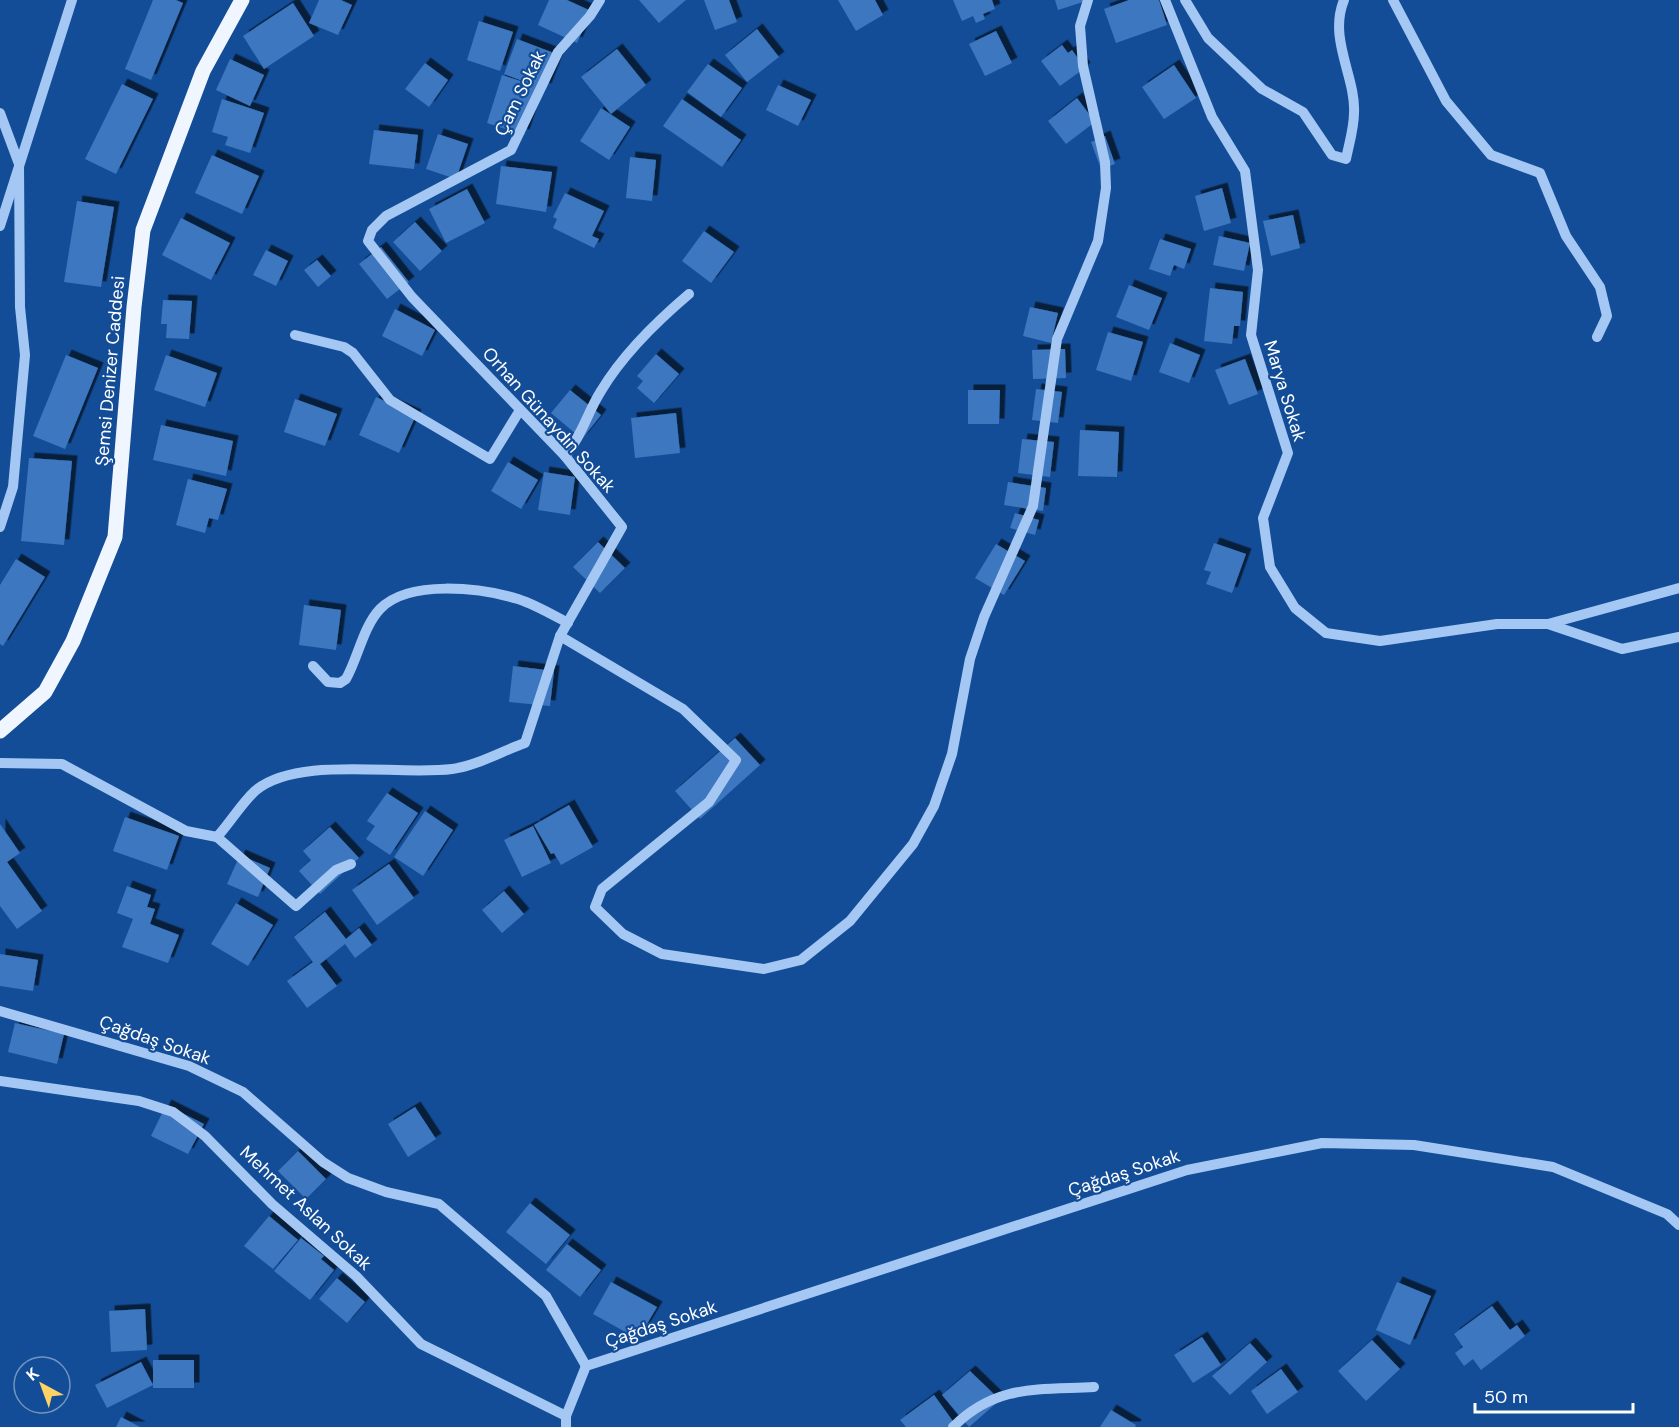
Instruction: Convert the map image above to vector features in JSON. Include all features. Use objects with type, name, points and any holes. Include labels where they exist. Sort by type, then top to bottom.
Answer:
[{"type":"main road","name":"Şemsi Denizer Caddesi","points":[[0,731],[45,692],[73,641],[115,537],[134,307],[143,231],[203,71],[242,0]]},
{"type":"street","points":[[0,226],[72,0]]},
{"type":"street","name":"Çam Sokak","points":[[368,241],[372,230],[386,216],[511,150],[558,52],[590,16],[600,0]]},
{"type":"street","points":[[560,636],[684,709],[736,760],[709,802],[602,889],[595,907],[616,928],[662,954],[764,969],[801,960],[850,921],[913,844],[934,806],[952,754],[970,658],[984,617],[1032,506],[1058,339],[1098,241],[1106,188],[1105,162],[1083,66],[1080,26],[1088,0]]},
{"type":"street","name":"Marya Sokak","points":[[1165,0],[1212,117],[1245,171],[1258,270],[1251,335],[1288,453],[1263,518],[1270,567],[1295,608],[1326,633],[1380,641],[1497,624],[1548,624]]},
{"type":"street","points":[[1185,0],[1208,38],[1262,88],[1303,112],[1332,155],[1346,159],[1354,112],[1340,34],[1339,14],[1344,0]]},
{"type":"street","points":[[1393,0],[1446,101],[1491,155],[1540,173],[1566,236],[1600,287],[1607,316],[1597,337]]},
{"type":"street","points":[[0,113],[19,164],[20,307],[25,356],[13,487],[0,527]]},
{"type":"street","name":"Orhan Günaydın Sokak","points":[[218,837],[256,791],[285,775],[341,769],[403,772],[454,769],[525,743],[560,636],[622,527],[565,456],[412,297],[368,241]]},
{"type":"street","points":[[565,456],[578,441],[601,391],[652,326],[688,294]]},
{"type":"street","points":[[295,335],[344,348],[353,353],[390,400],[490,459],[520,410]]},
{"type":"street","points":[[1548,624],[1679,588]]},
{"type":"street","points":[[313,666],[328,682],[340,682],[345,679],[381,608],[399,597],[423,590],[454,589],[517,599],[568,623]]},
{"type":"street","points":[[1548,624],[1622,649],[1679,637]]},
{"type":"street","points":[[0,763],[62,764],[186,831],[218,837],[296,906],[336,870],[351,864]]},
{"type":"street","name":"Çağdaş Sokak","points":[[0,1011],[189,1066],[243,1092],[322,1162],[348,1178],[386,1192],[439,1204],[546,1296],[586,1366],[1187,1170],[1322,1143],[1414,1145],[1553,1167],[1667,1214],[1679,1225]]},
{"type":"street","name":"Mehmet Aslan Sokak","points":[[0,1081],[139,1101],[173,1112],[205,1136],[272,1204],[356,1275],[421,1344],[566,1421]]},
{"type":"street","points":[[566,1421],[586,1366]]},
{"type":"street","points":[[953,1427],[972,1409],[1011,1392],[1094,1387]]},
{"type":"building","points":[[153,0],[176,0],[183,3],[151,80],[125,69]]},
{"type":"building","points":[[319,0],[341,0],[352,5],[338,35],[309,23]]},
{"type":"building","points":[[549,0],[567,0],[591,11],[577,43],[538,25]]},
{"type":"building","points":[[639,0],[686,0],[659,23]]},
{"type":"building","points":[[704,0],[729,0],[737,22],[715,30]]},
{"type":"building","points":[[838,0],[875,0],[883,15],[856,31]]},
{"type":"building","points":[[953,0],[992,0],[995,9],[983,14],[985,19],[976,23],[973,16],[962,21]]},
{"type":"building","points":[[1055,0],[1083,0],[1083,2],[1058,10]]},
{"type":"building","points":[[1129,0],[1159,0],[1167,25],[1116,43],[1104,9]]},
{"type":"building","points":[[293,3],[314,36],[264,69],[243,36]]},
{"type":"building","points":[[479,21],[513,32],[500,71],[467,60]]},
{"type":"building","points":[[757,29],[779,57],[747,82],[725,55]]},
{"type":"building","points":[[996,31],[1012,63],[985,76],[969,44]]},
{"type":"building","points":[[517,39],[559,55],[546,89],[540,87],[524,135],[487,123],[502,75],[536,86],[504,74]]},
{"type":"building","points":[[1062,45],[1068,53],[1072,50],[1085,68],[1060,86],[1041,61]]},
{"type":"building","points":[[617,49],[646,85],[611,114],[581,77]]},
{"type":"building","points":[[230,59],[264,75],[250,106],[216,90]]},
{"type":"building","points":[[425,63],[448,80],[429,107],[405,89]]},
{"type":"building","points":[[708,64],[742,88],[721,117],[687,92]]},
{"type":"building","points":[[1174,65],[1196,98],[1164,119],[1142,87]]},
{"type":"building","points":[[122,84],[153,99],[116,174],[85,159]]},
{"type":"building","points":[[778,85],[811,100],[798,126],[766,110]]},
{"type":"building","points":[[1077,98],[1095,122],[1066,144],[1048,121]]},
{"type":"building","points":[[222,99],[264,113],[250,153],[225,145],[228,137],[212,132]]},
{"type":"building","points":[[682,99],[741,140],[722,167],[663,126]]},
{"type":"building","points":[[601,108],[630,127],[609,160],[580,141]]},
{"type":"building","points":[[374,130],[418,135],[414,169],[369,164]]},
{"type":"building","points":[[438,134],[468,144],[456,179],[426,169]]},
{"type":"building","points":[[1105,136],[1115,164],[1101,169],[1091,142]]},
{"type":"building","points":[[212,155],[259,176],[242,214],[195,193]]},
{"type":"building","points":[[630,157],[656,160],[652,201],[626,198]]},
{"type":"building","points":[[501,166],[552,172],[546,212],[496,204]]},
{"type":"building","points":[[1222,188],[1231,223],[1204,231],[1195,196]]},
{"type":"building","points":[[467,189],[485,223],[446,243],[429,209]]},
{"type":"building","points":[[565,193],[604,211],[592,236],[599,239],[594,248],[553,228],[557,219],[553,217]]},
{"type":"building","points":[[77,201],[114,207],[101,287],[64,282]]},
{"type":"building","points":[[1293,215],[1300,248],[1271,256],[1263,221]]},
{"type":"building","points":[[181,218],[230,243],[211,280],[162,255]]},
{"type":"building","points":[[415,222],[442,251],[420,271],[393,242]]},
{"type":"building","points":[[704,231],[734,252],[711,283],[682,261]]},
{"type":"building","points":[[1219,236],[1250,243],[1244,271],[1213,265]]},
{"type":"building","points":[[1160,239],[1191,249],[1184,269],[1174,265],[1170,276],[1149,269]]},
{"type":"building","points":[[381,247],[409,282],[387,299],[359,264]]},
{"type":"building","points":[[266,250],[288,261],[276,286],[253,275]]},
{"type":"building","points":[[317,260],[331,276],[318,287],[304,270]]},
{"type":"building","points":[[1129,285],[1162,298],[1149,330],[1116,317]]},
{"type":"building","points":[[1210,288],[1243,292],[1240,326],[1234,326],[1232,344],[1204,341]]},
{"type":"building","points":[[163,300],[192,301],[189,339],[166,338],[167,324],[161,324]]},
{"type":"building","points":[[1030,307],[1058,313],[1051,343],[1023,336]]},
{"type":"building","points":[[395,309],[435,330],[422,356],[382,336]]},
{"type":"building","points":[[1108,332],[1143,342],[1131,381],[1096,370]]},
{"type":"building","points":[[1170,343],[1200,355],[1189,383],[1159,372]]},
{"type":"building","points":[[1065,349],[1066,378],[1033,379],[1032,350]]},
{"type":"building","points":[[656,354],[679,374],[654,403],[637,388],[643,381],[637,376]]},
{"type":"building","points":[[66,355],[98,368],[65,449],[33,436]]},
{"type":"building","points":[[166,355],[217,373],[205,407],[154,390]]},
{"type":"building","points":[[1245,359],[1258,394],[1229,405],[1215,370]]},
{"type":"building","points":[[1036,389],[1062,392],[1058,423],[1032,420]]},
{"type":"building","points":[[570,390],[601,415],[582,439],[551,413]]},
{"type":"building","points":[[968,390],[1000,390],[999,424],[968,424]]},
{"type":"building","points":[[376,397],[416,415],[399,453],[359,435]]},
{"type":"building","points":[[295,399],[337,414],[325,446],[284,432]]},
{"type":"building","points":[[676,413],[680,453],[635,458],[631,418]]},
{"type":"building","points":[[161,425],[233,441],[226,476],[153,460]]},
{"type":"building","points":[[1080,430],[1119,432],[1117,477],[1078,476]]},
{"type":"building","points":[[1022,439],[1054,442],[1050,477],[1018,473]]},
{"type":"building","points":[[29,458],[72,461],[64,545],[21,541]]},
{"type":"building","points":[[508,462],[538,480],[521,509],[491,491]]},
{"type":"building","points":[[544,472],[575,477],[570,515],[538,510]]},
{"type":"building","points":[[188,479],[227,489],[218,520],[209,518],[205,533],[176,525]]},
{"type":"building","points":[[1008,482],[1046,488],[1043,511],[1004,505]]},
{"type":"building","points":[[1015,513],[1039,520],[1035,535],[1010,528]]},
{"type":"building","points":[[598,542],[625,568],[600,593],[573,567]]},
{"type":"building","points":[[1214,543],[1246,554],[1232,593],[1206,584],[1211,572],[1204,570]]},
{"type":"building","points":[[996,544],[1025,561],[1004,595],[975,578]]},
{"type":"building","points":[[16,559],[45,577],[3,646],[0,644],[0,585]]},
{"type":"building","points":[[304,605],[341,610],[336,650],[299,645]]},
{"type":"building","points":[[513,666],[554,671],[550,706],[509,702]]},
{"type":"building","points":[[735,738],[760,765],[700,819],[675,791]]},
{"type":"building","points":[[387,793],[418,813],[390,855],[366,839],[375,826],[367,821]]},
{"type":"building","points":[[569,805],[593,847],[561,865],[554,853],[551,854],[534,825]]},
{"type":"building","points":[[425,811],[453,830],[423,876],[394,857]]},
{"type":"building","points":[[125,817],[179,836],[167,870],[113,851]]},
{"type":"building","points":[[0,824],[20,853],[7,862],[42,911],[17,929],[0,906]]},
{"type":"building","points":[[533,826],[551,863],[522,877],[504,840]]},
{"type":"building","points":[[330,827],[359,858],[320,894],[299,871],[311,860],[303,851]]},
{"type":"building","points":[[240,855],[270,868],[258,897],[227,884]]},
{"type":"building","points":[[389,864],[414,898],[377,925],[352,890]]},
{"type":"building","points":[[127,886],[151,895],[147,907],[155,909],[150,924],[179,935],[168,963],[122,947],[133,919],[117,913]]},
{"type":"building","points":[[504,891],[524,914],[502,933],[482,910]]},
{"type":"building","points":[[236,903],[273,925],[248,966],[211,944]]},
{"type":"building","points":[[325,912],[346,939],[359,928],[372,945],[355,958],[345,944],[320,964],[337,986],[307,1008],[287,981],[313,962],[294,937]]},
{"type":"building","points":[[0,954],[38,960],[33,991],[0,986]]},
{"type":"building","points":[[15,1023],[64,1034],[57,1064],[8,1052]]},
{"type":"building","points":[[166,1105],[204,1124],[188,1154],[151,1136]]},
{"type":"building","points":[[415,1107],[436,1139],[408,1157],[388,1124]]},
{"type":"building","points":[[298,1151],[326,1179],[306,1199],[278,1171]]},
{"type":"building","points":[[530,1203],[570,1235],[546,1264],[506,1232]]},
{"type":"building","points":[[269,1216],[298,1240],[273,1269],[244,1246]]},
{"type":"building","points":[[301,1238],[324,1256],[321,1259],[334,1270],[310,1300],[274,1271]]},
{"type":"building","points":[[567,1244],[601,1270],[580,1297],[546,1270]]},
{"type":"building","points":[[337,1278],[365,1302],[347,1323],[319,1299]]},
{"type":"building","points":[[611,1282],[657,1307],[638,1339],[593,1314]]},
{"type":"building","points":[[1397,1282],[1431,1296],[1410,1345],[1376,1330]]},
{"type":"building","points":[[1492,1306],[1510,1330],[1517,1325],[1525,1336],[1481,1370],[1473,1359],[1464,1366],[1455,1353],[1463,1347],[1454,1334]]},
{"type":"building","points":[[145,1309],[147,1350],[111,1352],[109,1311]]},
{"type":"building","points":[[1202,1337],[1221,1365],[1193,1383],[1174,1355]]},
{"type":"building","points":[[1372,1340],[1400,1369],[1366,1401],[1338,1371]]},
{"type":"building","points":[[1250,1343],[1267,1362],[1230,1395],[1212,1376]]},
{"type":"building","points":[[153,1360],[194,1360],[194,1388],[153,1388]]},
{"type":"building","points":[[141,1362],[153,1385],[107,1408],[95,1385]]},
{"type":"building","points":[[1281,1369],[1298,1392],[1267,1414],[1251,1391]]},
{"type":"building","points":[[970,1371],[1000,1400],[969,1427],[942,1395]]},
{"type":"building","points":[[934,1395],[957,1427],[906,1427],[900,1420]]},
{"type":"building","points":[[1111,1410],[1136,1425],[1135,1427],[1100,1427]]},
{"type":"building","points":[[121,1417],[140,1427],[116,1427]]}]
